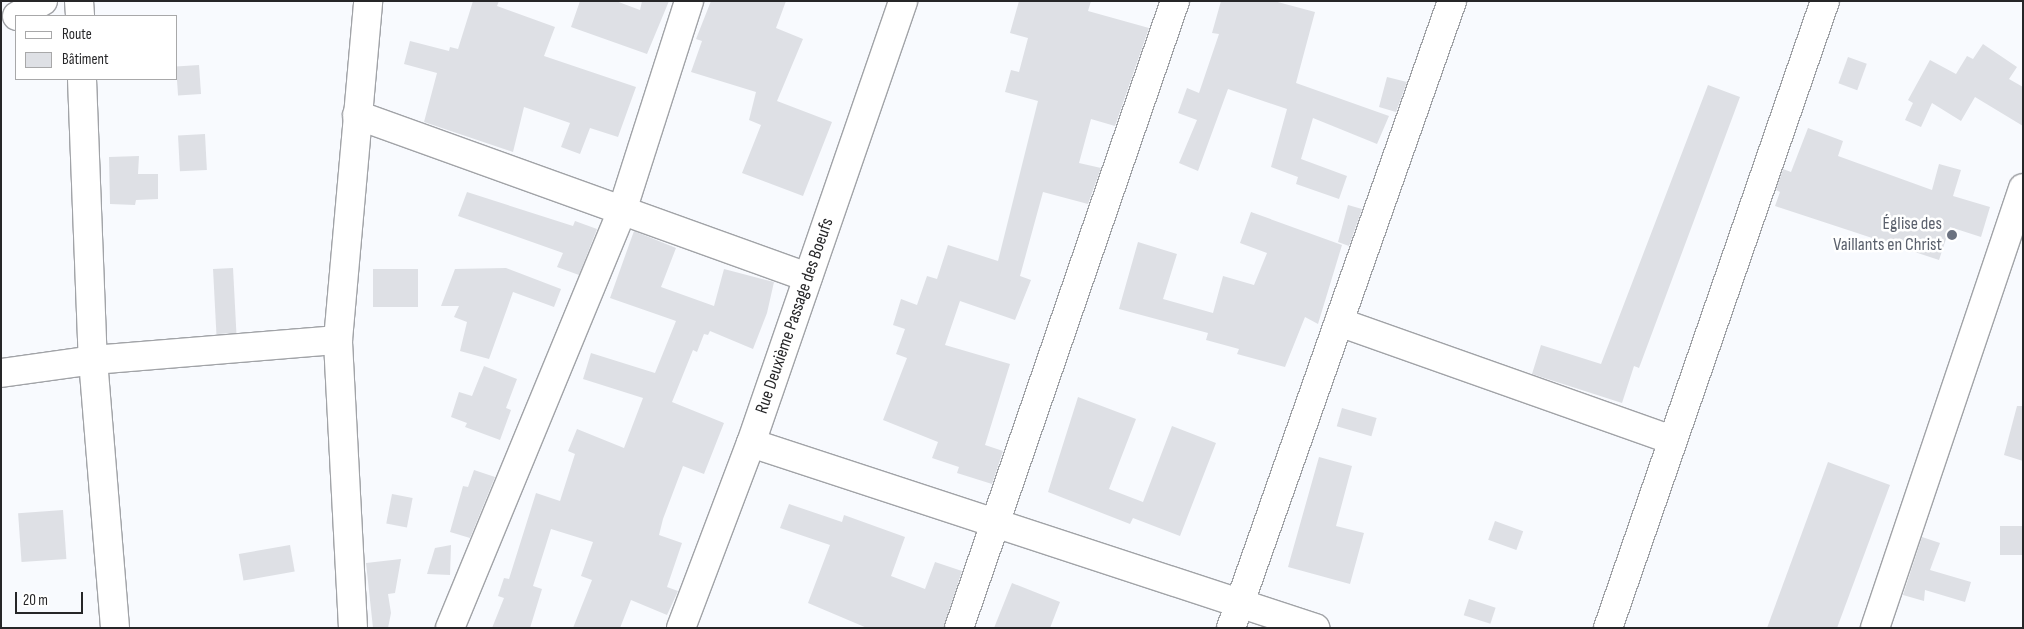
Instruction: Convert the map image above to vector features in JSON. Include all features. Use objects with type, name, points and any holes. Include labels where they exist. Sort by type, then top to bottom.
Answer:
[{"type":"street","points":[[19,15],[44,1]]},
{"type":"street","points":[[79,1],[80,15]]},
{"type":"street","points":[[352,628],[338,340],[368,1]]},
{"type":"street","points":[[450,628],[623,208],[690,1]]},
{"type":"street","name":"Rue Deuxième Passage des Boeufs","points":[[681,628],[751,443],[903,1]]},
{"type":"street","points":[[959,628],[1174,1]]},
{"type":"street","points":[[1235,616],[1452,1]]},
{"type":"street","points":[[1608,628],[1825,1]]},
{"type":"street","points":[[1,25],[15,17]]},
{"type":"street","points":[[82,80],[92,360],[115,628]]},
{"type":"street","points":[[357,114],[623,208],[808,277]]},
{"type":"street","points":[[1875,628],[2023,188]]},
{"type":"street","points":[[1338,322],[1673,440]]},
{"type":"street","points":[[1,373],[92,360],[338,340]]},
{"type":"street","points":[[751,443],[994,525],[1235,616],[1315,628]]},
{"type":"building","points":[[473,1],[499,1],[497,6],[555,27],[544,56],[636,87],[618,137],[590,128],[580,154],[561,147],[570,123],[524,107],[513,152],[424,122],[437,73],[404,64],[410,41],[449,51],[450,47],[458,49]]},
{"type":"building","points":[[580,1],[616,1],[640,10],[642,1],[669,1],[647,54],[571,27]]},
{"type":"building","points":[[711,1],[786,1],[776,28],[803,39],[777,101],[832,122],[803,196],[742,173],[761,125],[749,120],[756,92],[691,72],[702,41],[696,39]]},
{"type":"building","points":[[1019,1],[1091,1],[1088,11],[1149,28],[1115,126],[1091,119],[1079,163],[1101,168],[1088,204],[1043,192],[1020,276],[1031,280],[1015,320],[960,301],[945,345],[1010,364],[985,445],[1003,451],[992,484],[957,473],[959,467],[932,458],[938,442],[883,420],[907,358],[896,354],[905,329],[893,325],[901,299],[917,305],[927,276],[937,279],[948,245],[998,261],[1038,101],[1005,92],[1011,70],[1019,72],[1028,38],[1010,33]]},
{"type":"building","points":[[1221,1],[1274,1],[1315,12],[1296,83],[1389,116],[1377,144],[1313,118],[1301,159],[1347,176],[1339,199],[1296,184],[1298,177],[1271,167],[1287,109],[1228,89],[1198,171],[1179,163],[1197,120],[1178,113],[1187,88],[1199,93],[1219,34],[1212,33]]},
{"type":"building","points":[[1983,44],[2017,67],[2009,79],[2023,87],[2023,126],[1975,97],[1961,121],[1932,103],[1921,127],[1905,120],[1913,103],[1908,100],[1930,60],[1956,74],[1967,56],[1973,59]]},
{"type":"building","points":[[1848,57],[1867,64],[1857,90],[1838,83]]},
{"type":"building","points":[[199,65],[201,94],[178,96],[178,66]]},
{"type":"building","points":[[1387,77],[1407,82],[1396,112],[1379,107]]},
{"type":"building","points":[[1708,85],[1740,97],[1639,368],[1634,366],[1622,403],[1532,374],[1541,345],[1601,364]]},
{"type":"building","points":[[1808,128],[1843,141],[1838,156],[1932,190],[1939,164],[1961,170],[1953,196],[1990,207],[1981,237],[1950,227],[1939,260],[1775,206],[1780,192],[1776,190],[1783,169],[1791,172]]},
{"type":"building","points":[[205,134],[207,170],[180,171],[178,135]]},
{"type":"building","points":[[139,156],[138,174],[158,174],[158,199],[136,200],[135,205],[110,204],[109,157]]},
{"type":"building","points":[[467,192],[573,226],[575,221],[597,229],[579,275],[557,267],[563,253],[458,216]]},
{"type":"building","points":[[1348,205],[1362,209],[1349,246],[1338,242]]},
{"type":"building","points":[[1251,212],[1342,245],[1318,324],[1305,317],[1285,367],[1237,354],[1239,349],[1206,340],[1208,333],[1119,309],[1138,242],[1177,254],[1163,299],[1213,313],[1223,276],[1254,285],[1267,253],[1240,243]]},
{"type":"building","points":[[634,231],[676,248],[661,287],[714,306],[724,269],[774,282],[767,313],[753,349],[710,331],[708,335],[704,334],[697,352],[693,350],[672,402],[724,423],[704,474],[683,466],[663,519],[659,535],[682,543],[667,587],[678,591],[667,615],[631,600],[620,628],[573,628],[592,580],[581,576],[593,542],[551,529],[533,586],[542,589],[530,628],[492,628],[504,598],[498,596],[504,578],[509,579],[536,493],[560,501],[575,454],[568,451],[577,429],[624,448],[643,398],[583,379],[591,353],[655,373],[676,321],[610,298]]},
{"type":"building","points":[[233,268],[236,333],[216,334],[213,269]]},
{"type":"building","points":[[506,268],[561,289],[554,307],[513,292],[489,359],[460,351],[467,322],[454,317],[459,306],[441,306],[455,269]]},
{"type":"building","points":[[373,269],[418,269],[418,307],[373,307]]},
{"type":"building","points":[[484,366],[517,379],[506,408],[511,410],[500,440],[465,427],[467,423],[451,417],[459,392],[472,396]]},
{"type":"building","points":[[1078,397],[1136,419],[1109,489],[1143,502],[1172,426],[1216,443],[1180,536],[1133,518],[1130,524],[1048,492]]},
{"type":"building","points":[[2017,406],[2023,406],[2023,461],[2004,455]]},
{"type":"building","points":[[1342,408],[1377,418],[1371,436],[1337,426]]},
{"type":"building","points":[[1319,457],[1352,466],[1336,526],[1364,533],[1350,584],[1288,567]]},
{"type":"building","points":[[1828,462],[1890,485],[1837,628],[1767,628]]},
{"type":"building","points":[[474,470],[495,477],[470,538],[450,532],[463,486],[468,487]]},
{"type":"building","points":[[392,494],[413,498],[407,527],[386,523]]},
{"type":"building","points":[[789,504],[842,522],[844,515],[905,537],[891,576],[925,589],[935,562],[962,571],[943,628],[867,628],[808,603],[830,545],[780,528]]},
{"type":"building","points":[[63,510],[66,559],[22,562],[18,513]]},
{"type":"building","points":[[1495,521],[1523,531],[1516,550],[1488,540]]},
{"type":"building","points":[[2000,526],[2023,526],[2023,555],[2000,555]]},
{"type":"building","points":[[1922,537],[1940,543],[1930,570],[1971,582],[1965,602],[1925,590],[1924,601],[1903,595]]},
{"type":"building","points":[[290,545],[295,572],[243,581],[239,554]]},
{"type":"building","points":[[451,545],[450,575],[427,574],[435,548]]},
{"type":"building","points":[[401,559],[395,593],[388,594],[391,613],[388,628],[373,628],[366,563]]},
{"type":"building","points":[[1012,583],[1060,602],[1050,628],[994,628]]},
{"type":"building","points":[[1469,599],[1496,608],[1490,624],[1464,615]]},
{"type":"place","name":"Église des Vaillants en Christ","points":[[1952,235]]}]
